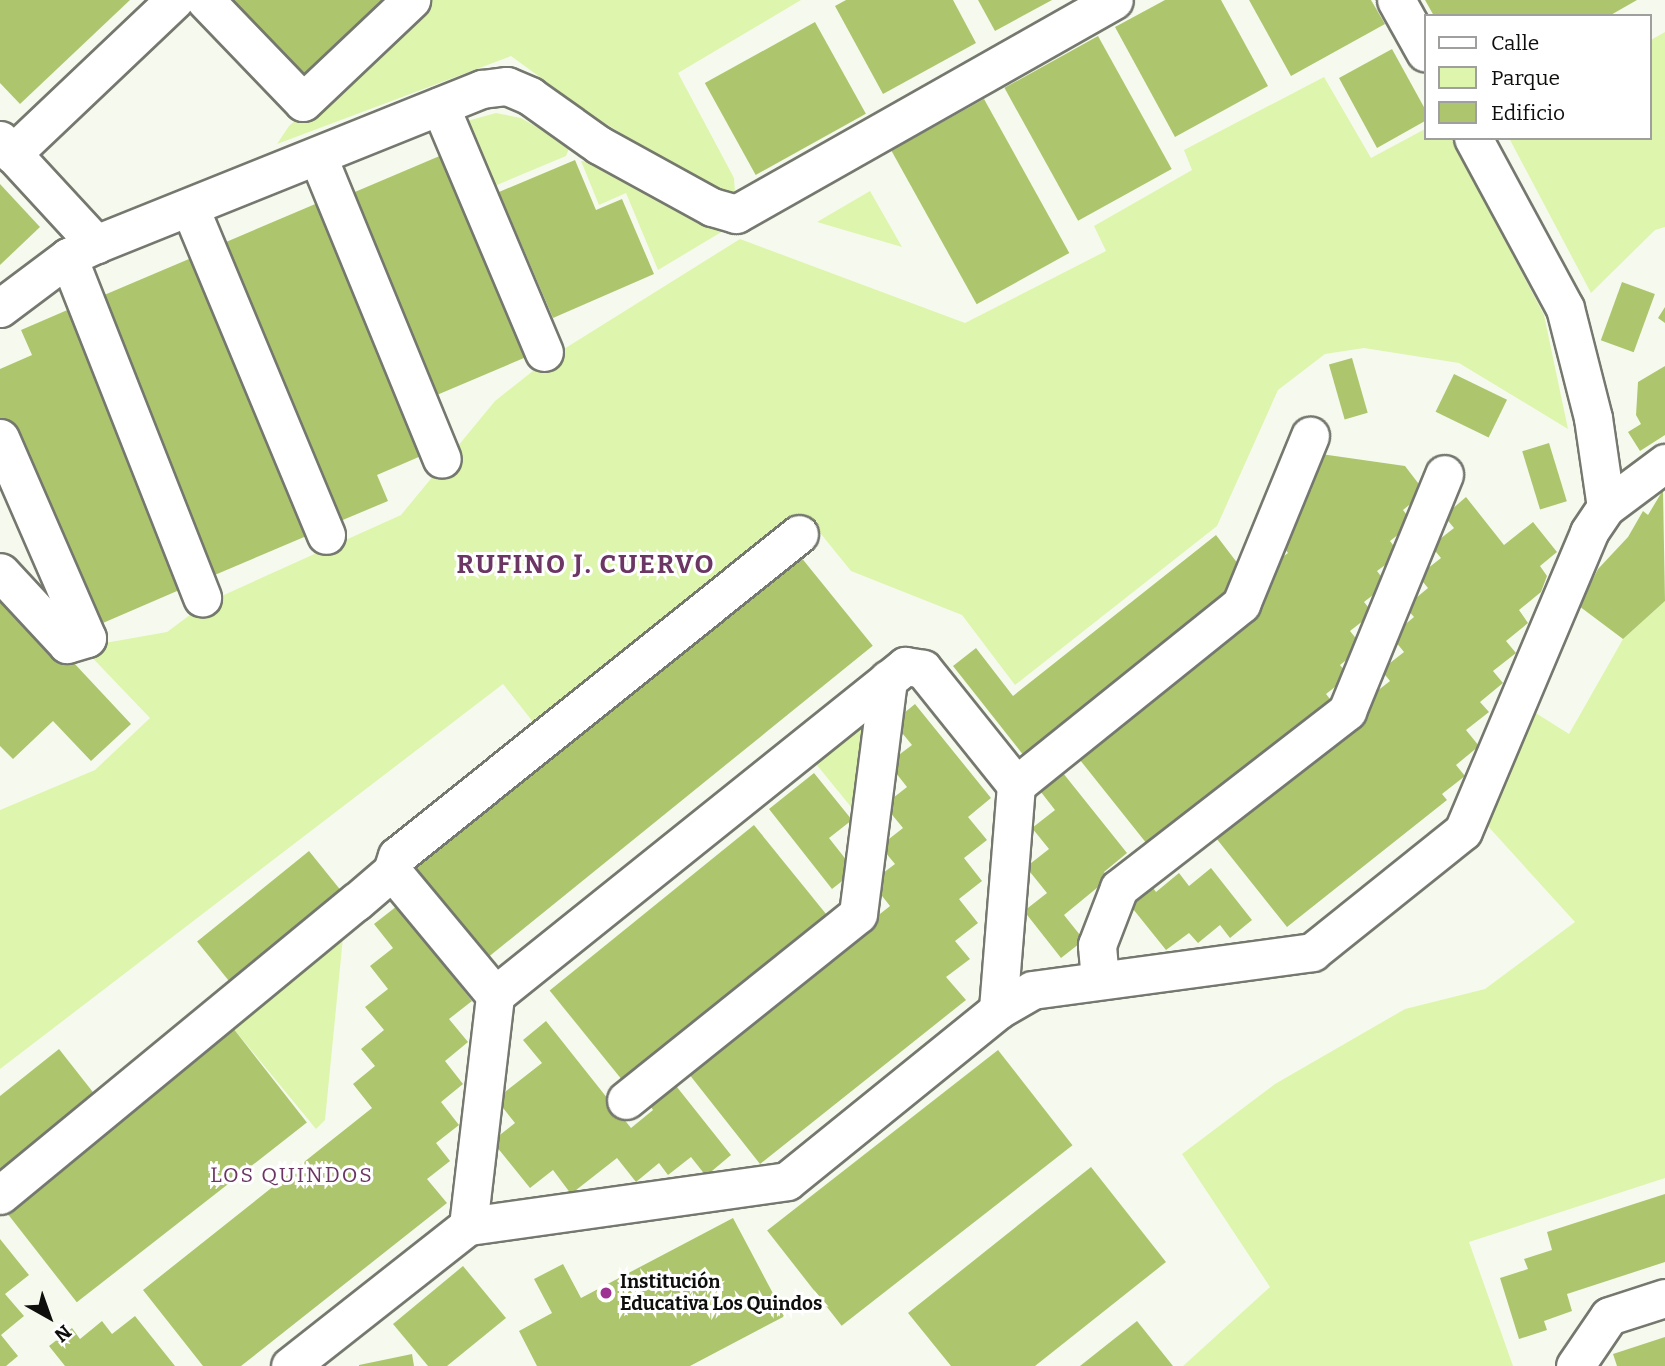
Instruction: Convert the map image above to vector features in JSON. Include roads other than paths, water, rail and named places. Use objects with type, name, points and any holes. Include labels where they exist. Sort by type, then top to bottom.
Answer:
[{"type":"street","points":[[174,0],[6,147],[82,251],[202,597]]},
{"type":"street","points":[[205,0],[303,102],[411,0]]},
{"type":"street","points":[[0,309],[82,251],[482,89],[507,86],[689,195],[736,214],[1114,0]]},
{"type":"street","points":[[1396,0],[1424,50]]},
{"type":"street","points":[[440,106],[544,352]]},
{"type":"street","points":[[1474,140],[1565,308],[1593,418],[1606,507]]},
{"type":"street","points":[[318,157],[442,459]]},
{"type":"street","points":[[190,208],[326,535]]},
{"type":"street","points":[[1016,785],[1241,604],[1310,436]]},
{"type":"street","points":[[0,438],[87,638],[67,644],[0,572]]},
{"type":"street","points":[[290,1366],[468,1226],[787,1181],[998,1010],[1032,990],[1312,952],[1463,831],[1589,531],[1606,507],[1665,463]]},
{"type":"street","points":[[1100,980],[1097,945],[1119,888],[1347,711],[1444,474]]},
{"type":"street","points":[[0,1195],[392,871],[397,856],[799,534]]},
{"type":"street","points":[[468,1226],[495,995],[905,666],[923,669],[1016,785],[998,1010]]},
{"type":"street","points":[[626,1100],[858,914],[888,680]]},
{"type":"street","points":[[392,871],[495,995]]},
{"type":"street","points":[[1575,1366],[1609,1316],[1665,1298]]},
{"type":"place","name":"Institución Educativa Los Quindos","points":[[606,1293]]},
{"type":"district","name":"RUFINO J. CUERVO","points":[[586,565]]},
{"type":"district","name":"LOS QUINDOS","points":[[292,1175]]}]
